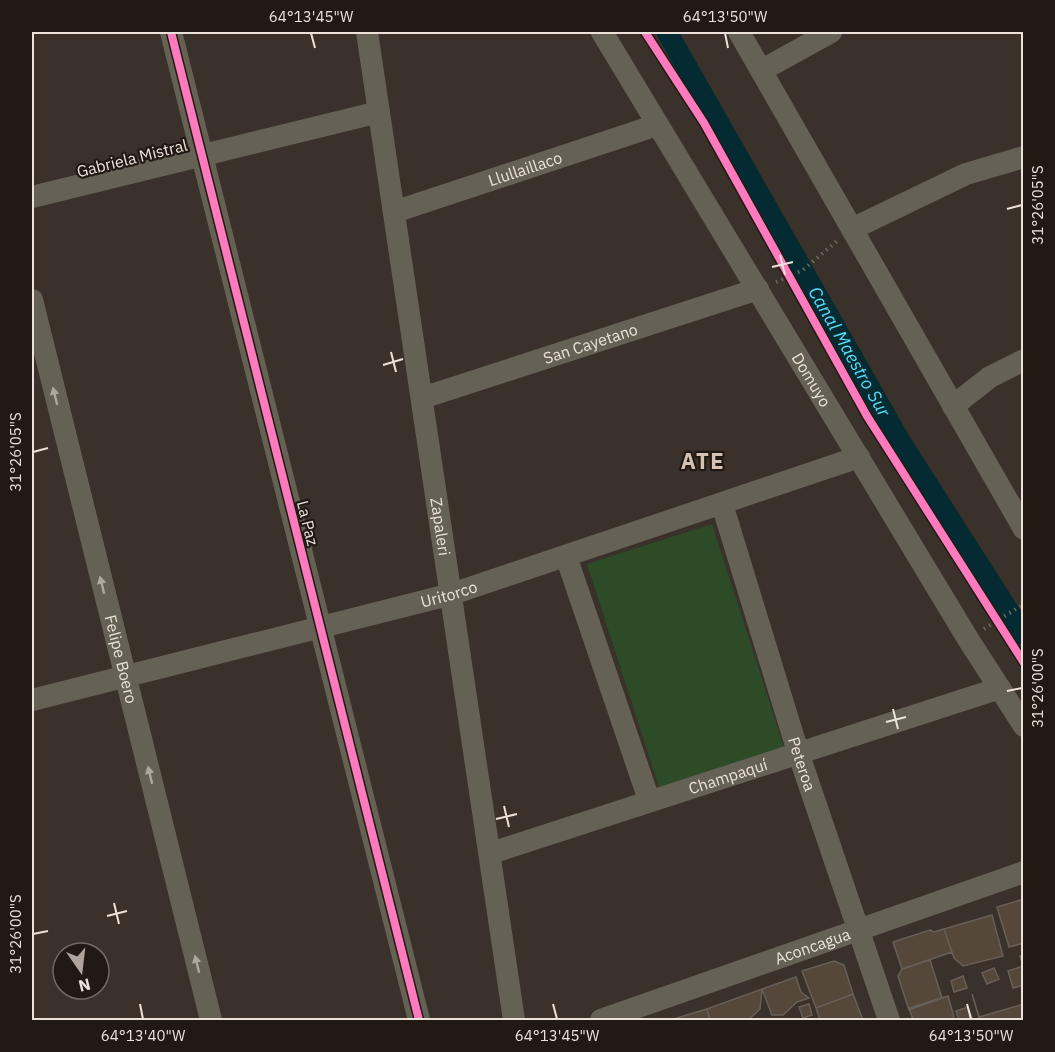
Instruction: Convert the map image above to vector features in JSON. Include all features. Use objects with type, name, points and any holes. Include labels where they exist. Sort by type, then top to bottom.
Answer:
[{"type":"street","name":"La Paz","points":[[171,32],[419,1020]]},
{"type":"street","name":"Zapaleri","points":[[367,32],[491,853],[514,1020]]},
{"type":"street","name":"Domuyo","points":[[603,32],[657,125],[1023,726]]},
{"type":"street","points":[[739,32],[1023,529]]},
{"type":"street","points":[[762,70],[831,32]]},
{"type":"street","name":"Gabriela Mistral","points":[[32,197],[379,112]]},
{"type":"street","name":"Llullaillaco","points":[[394,212],[657,125]]},
{"type":"street","points":[[852,229],[966,174],[1023,157]]},
{"type":"street","name":"San Cayetano","points":[[422,398],[758,289]]},
{"type":"street","name":"Felipe Boero","points":[[32,300],[211,1020]]},
{"type":"street","points":[[953,406],[990,376],[1023,360]]},
{"type":"street","name":"Uritorco","points":[[32,700],[452,594],[859,457]]},
{"type":"street","name":"Peteroa","points":[[722,504],[798,752],[889,1020]]},
{"type":"street","points":[[566,556],[649,800]]},
{"type":"street","name":"Champaquí","points":[[491,853],[1000,688]]},
{"type":"street","name":"Aconcagua","points":[[601,1020],[1023,872]]},
{"type":"path","points":[[758,289],[792,280],[852,229]]},
{"type":"path","points":[[784,266],[792,280]]},
{"type":"path","points":[[997,621],[1023,604]]},
{"type":"path","points":[[991,612],[1002,629]]},
{"type":"green space","points":[[712,524],[784,747],[659,787],[587,564]]},
{"type":"building","points":[[1024,899],[1024,943],[1009,947],[997,907]]},
{"type":"building","points":[[992,915],[1003,956],[963,966],[954,958],[944,929]]},
{"type":"building","points":[[944,929],[952,952],[902,969],[893,942],[930,930],[934,932]]},
{"type":"building","points":[[1024,955],[1024,985],[1013,988],[1008,971],[1023,966],[1020,956]]},
{"type":"building","points":[[930,960],[942,998],[909,1010],[898,976],[902,969]]},
{"type":"building","points":[[834,961],[844,965],[853,994],[816,1008],[802,971]]},
{"type":"building","points":[[994,968],[999,979],[987,984],[982,973]]},
{"type":"building","points":[[963,976],[967,988],[954,992],[951,981]]},
{"type":"building","points":[[796,977],[801,992],[809,998],[797,1002],[783,1015],[772,1015],[762,989]]},
{"type":"building","points":[[762,989],[760,1009],[748,1020],[710,1020],[707,1009]]},
{"type":"building","points":[[853,994],[863,1020],[820,1020],[816,1008]]},
{"type":"building","points":[[948,996],[954,1017],[952,1020],[913,1020],[909,1008]]},
{"type":"building","points":[[809,1004],[812,1015],[803,1018],[799,1007]]},
{"type":"building","points":[[1024,1004],[1024,1020],[980,1020],[979,1017]]},
{"type":"building","points":[[968,1007],[972,1018],[959,1020],[956,1011]]},
{"type":"building","points":[[707,1009],[710,1020],[670,1020]]},
{"type":"waterway","name":"Canal Maestro Sur","points":[[667,32],[900,441],[1024,635]]},
{"type":"cycle path","points":[[171,32],[419,1020]]},
{"type":"cycle path","points":[[645,32],[704,123],[867,416],[1024,663]]},
{"type":"district","name":"ATE","points":[[703,461]]}]
